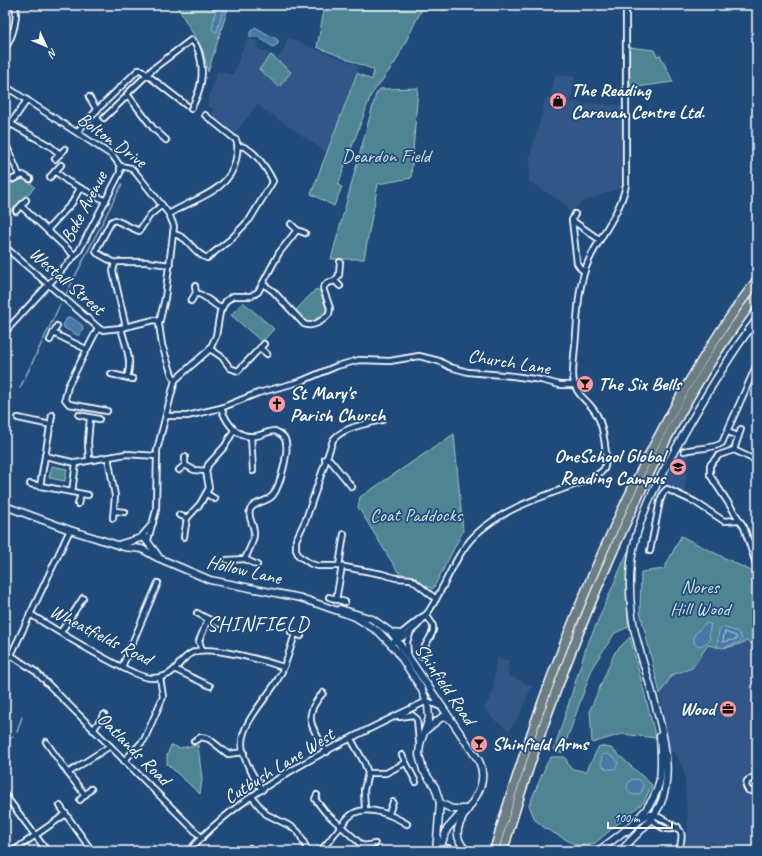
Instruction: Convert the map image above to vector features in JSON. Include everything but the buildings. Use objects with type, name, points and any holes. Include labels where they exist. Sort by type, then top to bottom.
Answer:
[{"type":"highway","points":[[494,851],[539,709],[558,656],[601,555],[644,462],[668,416],[721,328],[757,280]]},
{"type":"highway","points":[[503,851],[515,810],[560,681],[629,514],[663,444],[700,381],[757,296]]},
{"type":"main road","points":[[621,851],[652,815],[662,800],[666,782],[666,754],[632,617],[630,575],[636,539],[649,503],[674,451],[714,382],[757,319]]},
{"type":"main road","name":"Hollow Lane","points":[[6,508],[70,530],[117,544],[141,549],[160,559],[210,580],[234,586],[291,596],[323,606],[365,616],[378,622],[395,637]]},
{"type":"main road","points":[[148,542],[147,548],[141,549],[136,544],[139,538],[144,537],[148,542],[160,559]]},
{"type":"main road","name":"Hollow Lane","points":[[117,544],[139,538]]},
{"type":"main road","name":"Hollow Lane","points":[[323,606],[364,622],[379,632],[391,643]]},
{"type":"main road","points":[[395,637],[401,634]]},
{"type":"main road","name":"Shinfield Road","points":[[395,637],[474,752],[482,767],[481,788],[473,804]]},
{"type":"main road","name":"Shinfield Road","points":[[391,643],[421,688],[427,701]]},
{"type":"main road","points":[[427,701],[429,718],[420,744],[420,760],[423,770],[435,787],[440,803],[437,850]]},
{"type":"main road","points":[[424,733],[442,718],[450,719]]},
{"type":"main road","points":[[598,851],[637,820],[648,807],[660,780],[660,728]]},
{"type":"main road","points":[[440,803],[452,809],[464,809]]},
{"type":"main road","points":[[437,850],[447,829],[464,809],[473,804]]},
{"type":"main road","points":[[467,851],[459,840],[458,829],[464,814],[473,804]]},
{"type":"main road","points":[[437,850],[455,851]]},
{"type":"street","points":[[5,48],[17,15],[15,5]]},
{"type":"street","name":"Church Lane","points":[[167,416],[187,416],[221,408],[258,393],[299,382],[352,361],[390,361],[414,356],[439,361],[450,367],[468,372],[513,376],[541,380],[560,385],[575,385],[573,370],[581,287],[584,271],[600,240],[621,206],[626,184],[626,5]]},
{"type":"street","points":[[104,118],[128,95],[128,92],[148,74],[191,40],[193,40],[197,46],[202,67],[200,90],[191,109]]},
{"type":"street","points":[[77,132],[138,70],[148,74],[186,105]]},
{"type":"street","name":"Bolton Drive","points":[[5,86],[113,156],[120,166],[131,168],[169,214],[174,226],[174,234],[165,298],[159,321],[162,345],[175,380]]},
{"type":"street","points":[[128,95],[153,128],[166,140]]},
{"type":"street","points":[[89,97],[97,110]]},
{"type":"street","points":[[5,132],[27,100]]},
{"type":"street","points":[[169,214],[223,184],[233,170],[238,146],[233,137],[205,115]]},
{"type":"street","points":[[11,124],[50,146],[60,154]]},
{"type":"street","points":[[5,142],[19,175]]},
{"type":"street","points":[[174,234],[186,238],[196,250],[207,258],[231,239],[250,220],[271,186],[272,181],[269,174],[253,154],[246,147],[238,146]]},
{"type":"street","points":[[55,159],[65,148]]},
{"type":"street","points":[[50,177],[61,165]]},
{"type":"street","name":"Beke Avenue","points":[[5,332],[83,246],[120,173],[120,166]]},
{"type":"street","points":[[55,172],[67,181],[106,201]]},
{"type":"street","points":[[13,179],[19,175],[23,175],[30,179]]},
{"type":"street","points":[[47,230],[72,203],[80,188]]},
{"type":"street","points":[[16,211],[26,200]]},
{"type":"street","points":[[162,205],[150,215],[139,231],[115,220],[111,222],[96,250],[97,253],[115,263],[147,262],[170,265]]},
{"type":"street","points":[[21,206],[75,256]]},
{"type":"street","points":[[575,214],[573,221],[577,263],[584,271]]},
{"type":"street","points":[[573,221],[600,240]]},
{"type":"street","points":[[291,224],[297,230],[305,232]]},
{"type":"street","points":[[148,542],[154,521],[156,505],[156,456],[167,416],[171,391],[175,380],[210,349],[216,336],[221,308],[229,298],[233,296],[251,296],[258,292],[279,253],[297,230]]},
{"type":"street","name":"Westall Street","points":[[5,247],[98,328],[105,331],[139,323],[159,321]]},
{"type":"street","points":[[263,284],[273,291],[304,324],[308,326],[315,324],[329,314],[330,308],[323,288],[327,283],[335,281],[339,275],[340,262]]},
{"type":"street","points":[[115,263],[113,271],[130,369],[127,377]]},
{"type":"street","points":[[335,281],[340,286]]},
{"type":"street","points":[[191,301],[196,293],[195,286]]},
{"type":"street","points":[[196,293],[210,299],[215,305],[221,308]]},
{"type":"street","points":[[50,340],[56,326]]},
{"type":"street","points":[[98,328],[68,386],[65,399],[69,404],[107,411]]},
{"type":"street","points":[[53,333],[86,349]]},
{"type":"street","points":[[210,349],[222,357],[230,368],[238,371],[264,344]]},
{"type":"street","points":[[260,348],[267,354]]},
{"type":"street","points":[[684,451],[694,448],[716,447],[722,443],[757,364]]},
{"type":"street","points":[[111,374],[133,379]]},
{"type":"street","points":[[408,655],[407,642],[411,632],[436,600],[464,549],[474,537],[491,522],[514,510],[592,478],[602,471],[605,465],[605,454],[600,421],[594,410],[578,393],[575,385]]},
{"type":"street","points":[[94,409],[96,402]]},
{"type":"street","points":[[221,408],[226,420],[234,430],[251,436],[270,431],[279,433],[286,444],[286,463],[273,495],[268,499],[254,505],[250,511],[249,516],[254,533],[254,540],[245,560]]},
{"type":"street","points":[[40,486],[52,415]]},
{"type":"street","points":[[79,416],[99,419]]},
{"type":"street","points":[[18,418],[51,425]]},
{"type":"street","points":[[89,460],[88,442],[90,418]]},
{"type":"street","points":[[382,420],[337,435],[329,447],[306,519],[296,540],[296,550],[299,556],[311,564],[340,566],[396,578],[411,579],[436,600]]},
{"type":"street","points":[[734,450],[741,429]]},
{"type":"street","points":[[184,537],[187,518],[207,494],[210,483],[206,471],[208,465],[225,446],[234,430]]},
{"type":"street","points":[[728,432],[738,436]]},
{"type":"street","points":[[251,436],[253,470]]},
{"type":"street","points":[[757,461],[734,450],[719,455],[710,465],[710,475],[744,527],[757,567]]},
{"type":"street","points":[[45,456],[76,462],[126,454],[156,456]]},
{"type":"street","points":[[108,457],[115,496],[115,511],[113,518]]},
{"type":"street","points":[[185,457],[185,465]]},
{"type":"street","points":[[325,459],[330,460],[352,487]]},
{"type":"street","points":[[72,492],[76,462]]},
{"type":"street","points":[[185,465],[194,470],[206,471]]},
{"type":"street","points":[[179,470],[185,465]]},
{"type":"street","points":[[30,484],[88,495]]},
{"type":"street","points":[[650,551],[660,501],[666,490],[695,502],[724,521],[738,520]]},
{"type":"street","points":[[78,504],[81,494]]},
{"type":"street","points":[[207,494],[214,499]]},
{"type":"street","points":[[115,511],[125,512]]},
{"type":"street","points":[[179,515],[187,518]]},
{"type":"street","points":[[139,538],[154,521]]},
{"type":"street","points":[[11,655],[70,530]]},
{"type":"street","points":[[336,600],[344,534]]},
{"type":"street","points":[[750,545],[757,541]]},
{"type":"street","points":[[227,560],[245,560],[257,565]]},
{"type":"street","points":[[122,667],[158,583]]},
{"type":"street","points":[[61,632],[83,598]]},
{"type":"street","points":[[329,598],[345,602]]},
{"type":"street","points":[[197,613],[220,624]]},
{"type":"street","name":"Wheatfields Road","points":[[30,614],[122,667],[149,678],[160,678]]},
{"type":"street","points":[[401,634],[425,615]]},
{"type":"street","points":[[422,656],[422,652],[430,638],[433,624],[433,622],[425,615]]},
{"type":"street","points":[[202,650],[199,641],[208,618]]},
{"type":"street","points":[[391,643],[395,637],[411,632]]},
{"type":"street","points":[[262,790],[249,766],[242,742],[245,731],[254,712],[278,679],[293,633],[301,636]]},
{"type":"street","points":[[124,761],[144,740],[163,697],[160,678],[176,670],[187,656],[202,650],[232,654],[283,667]]},
{"type":"street","name":"Oatlands Road","points":[[5,651],[44,680],[202,838]]},
{"type":"street","points":[[176,670],[210,686]]},
{"type":"street","points":[[323,693],[316,700],[309,717],[310,722],[326,752]]},
{"type":"street","points":[[427,701],[442,707]]},
{"type":"street","name":"Cutbush Lane West","points":[[189,851],[202,838],[262,790],[326,752],[427,701]]},
{"type":"street","points":[[93,730],[104,715]]},
{"type":"street","name":"Cutbush Lane West","points":[[392,718],[409,715],[415,716],[418,724],[420,744]]},
{"type":"street","points":[[194,742],[200,734],[228,754],[244,752]]},
{"type":"street","points":[[351,739],[364,762],[368,773],[364,790],[365,810]]},
{"type":"street","points":[[46,742],[51,746],[68,773],[85,795]]},
{"type":"street","points":[[68,773],[110,746]]},
{"type":"street","points":[[402,755],[416,782]]},
{"type":"street","points":[[368,773],[386,773],[405,763]]},
{"type":"street","points":[[757,780],[752,778],[747,781],[746,786],[750,791],[754,792],[757,790]]},
{"type":"street","points":[[80,800],[91,789]]},
{"type":"street","points":[[5,795],[47,851]]},
{"type":"street","points":[[252,797],[266,814],[294,828],[299,833],[308,851]]},
{"type":"street","points":[[314,798],[325,812],[362,846]]},
{"type":"street","points":[[389,813],[394,802]]},
{"type":"street","points":[[60,806],[92,851]]},
{"type":"street","points":[[648,807],[652,815],[678,827],[682,834],[679,851]]},
{"type":"street","points":[[318,851],[327,845],[341,826],[355,813],[365,810],[389,813],[407,824]]},
{"type":"street","points":[[13,851],[66,814]]},
{"type":"street","points":[[615,838],[652,815]]},
{"type":"street","points":[[362,846],[375,844]]},
{"type":"street","points":[[360,851],[362,846]]},
{"type":"shaded area","points":[[247,38],[258,42],[257,48],[278,57],[283,51],[288,38],[359,66],[326,152],[257,105],[235,133],[212,114],[214,110],[207,105],[217,71],[233,75]]},
{"type":"shaded area","points":[[555,74],[575,77],[571,102],[622,106],[623,156],[620,188],[584,201],[570,212],[563,202],[529,182],[530,156],[546,98],[551,99]]},
{"type":"shaded area","name":"OneSchool Global Reading Campus","points":[[689,454],[684,494],[666,487],[662,478],[674,455]]},
{"type":"shaded area","points":[[747,641],[757,647],[757,846],[747,851],[724,851],[712,842],[711,851],[685,851],[688,825],[684,771],[677,756],[670,750],[660,694],[672,675],[692,668],[708,645],[720,649],[728,648]]},
{"type":"shaded area","points":[[496,659],[509,660],[508,675],[532,686],[519,716],[509,731],[492,718],[484,708],[493,693]]},
{"type":"green space","points":[[173,5],[229,5],[208,72],[203,51],[178,8]]},
{"type":"green space","points":[[325,5],[449,5],[447,10],[422,9],[395,63],[371,95],[338,185],[342,187],[334,206],[311,194],[357,73],[372,80],[374,70],[317,47]]},
{"type":"green space","points":[[629,47],[654,50],[657,56],[660,55],[673,82],[630,88]]},
{"type":"green space","points":[[271,55],[291,72],[279,87],[259,69]]},
{"type":"green space","name":"Deardon Field","points":[[418,88],[411,178],[378,184],[364,259],[331,259],[376,94],[380,89]]},
{"type":"green space","points":[[25,178],[35,187],[5,218],[5,187]]},
{"type":"green space","points":[[316,289],[320,291],[327,311],[310,323],[306,322],[295,311]]},
{"type":"green space","points":[[243,302],[274,329],[262,342],[231,315]]},
{"type":"green space","name":"Coat Paddocks","points":[[454,434],[463,531],[433,589],[398,572],[358,507],[360,497]]},
{"type":"green space","points":[[52,466],[67,469],[65,481],[49,478]]},
{"type":"green space","name":"Nores Hill Wood","points":[[681,536],[753,572],[757,577],[757,647],[747,641],[728,648],[708,645],[692,668],[672,675],[660,694],[640,612],[641,572],[664,569]]},
{"type":"green space","points":[[628,551],[628,627],[615,633],[593,666],[562,753],[554,750],[586,648]]},
{"type":"green space","points":[[630,637],[656,738],[622,734],[592,743],[590,710],[615,652]]},
{"type":"green space","points":[[171,745],[180,748],[198,745],[202,780],[200,794],[167,764],[167,756]]},
{"type":"green space","points":[[599,746],[611,748],[652,785],[644,802],[595,843],[578,846],[546,829],[535,820],[529,805],[551,757],[565,757],[570,768],[586,772]]},
{"type":"water","points":[[209,5],[226,5],[225,10],[222,12],[217,32],[212,30],[216,9]]},
{"type":"water","points":[[255,27],[278,40],[278,44],[273,47],[258,37],[250,37],[250,32]]},
{"type":"water","points":[[71,317],[82,325],[83,328],[80,335],[77,335],[64,328],[63,325],[67,318]]},
{"type":"water","points":[[706,623],[711,624],[709,633],[710,640],[703,645],[697,646],[694,643],[694,635]]},
{"type":"water","points":[[722,627],[738,632],[742,638],[740,642],[722,648],[717,646],[719,630]]},
{"type":"water","points":[[608,754],[615,758],[618,763],[615,769],[606,769],[601,764],[602,755]]},
{"type":"water","points":[[635,779],[641,781],[643,787],[641,793],[635,795],[629,793],[627,787],[629,781]]},
{"type":"waterway","points":[[66,294],[122,184]]},
{"type":"waterway","points":[[20,388],[60,305]]},
{"type":"waterway","points":[[17,732],[22,717]]},
{"type":"waterway","points":[[5,743],[13,736]]},
{"type":"place","name":"The Reading Caravan Centre Ltd.","points":[[558,101]]},
{"type":"place","name":"The Six Bells","points":[[585,384]]},
{"type":"place","name":"St Mary's Parish Church","points":[[277,404]]},
{"type":"place","name":"OneSchool Global Reading Campus","points":[[678,467]]},
{"type":"place","name":"Wood","points":[[728,709]]},
{"type":"place","name":"Shinfield Arms","points":[[479,744]]},
{"type":"district","name":"SHINFIELD","points":[[258,624]]}]
